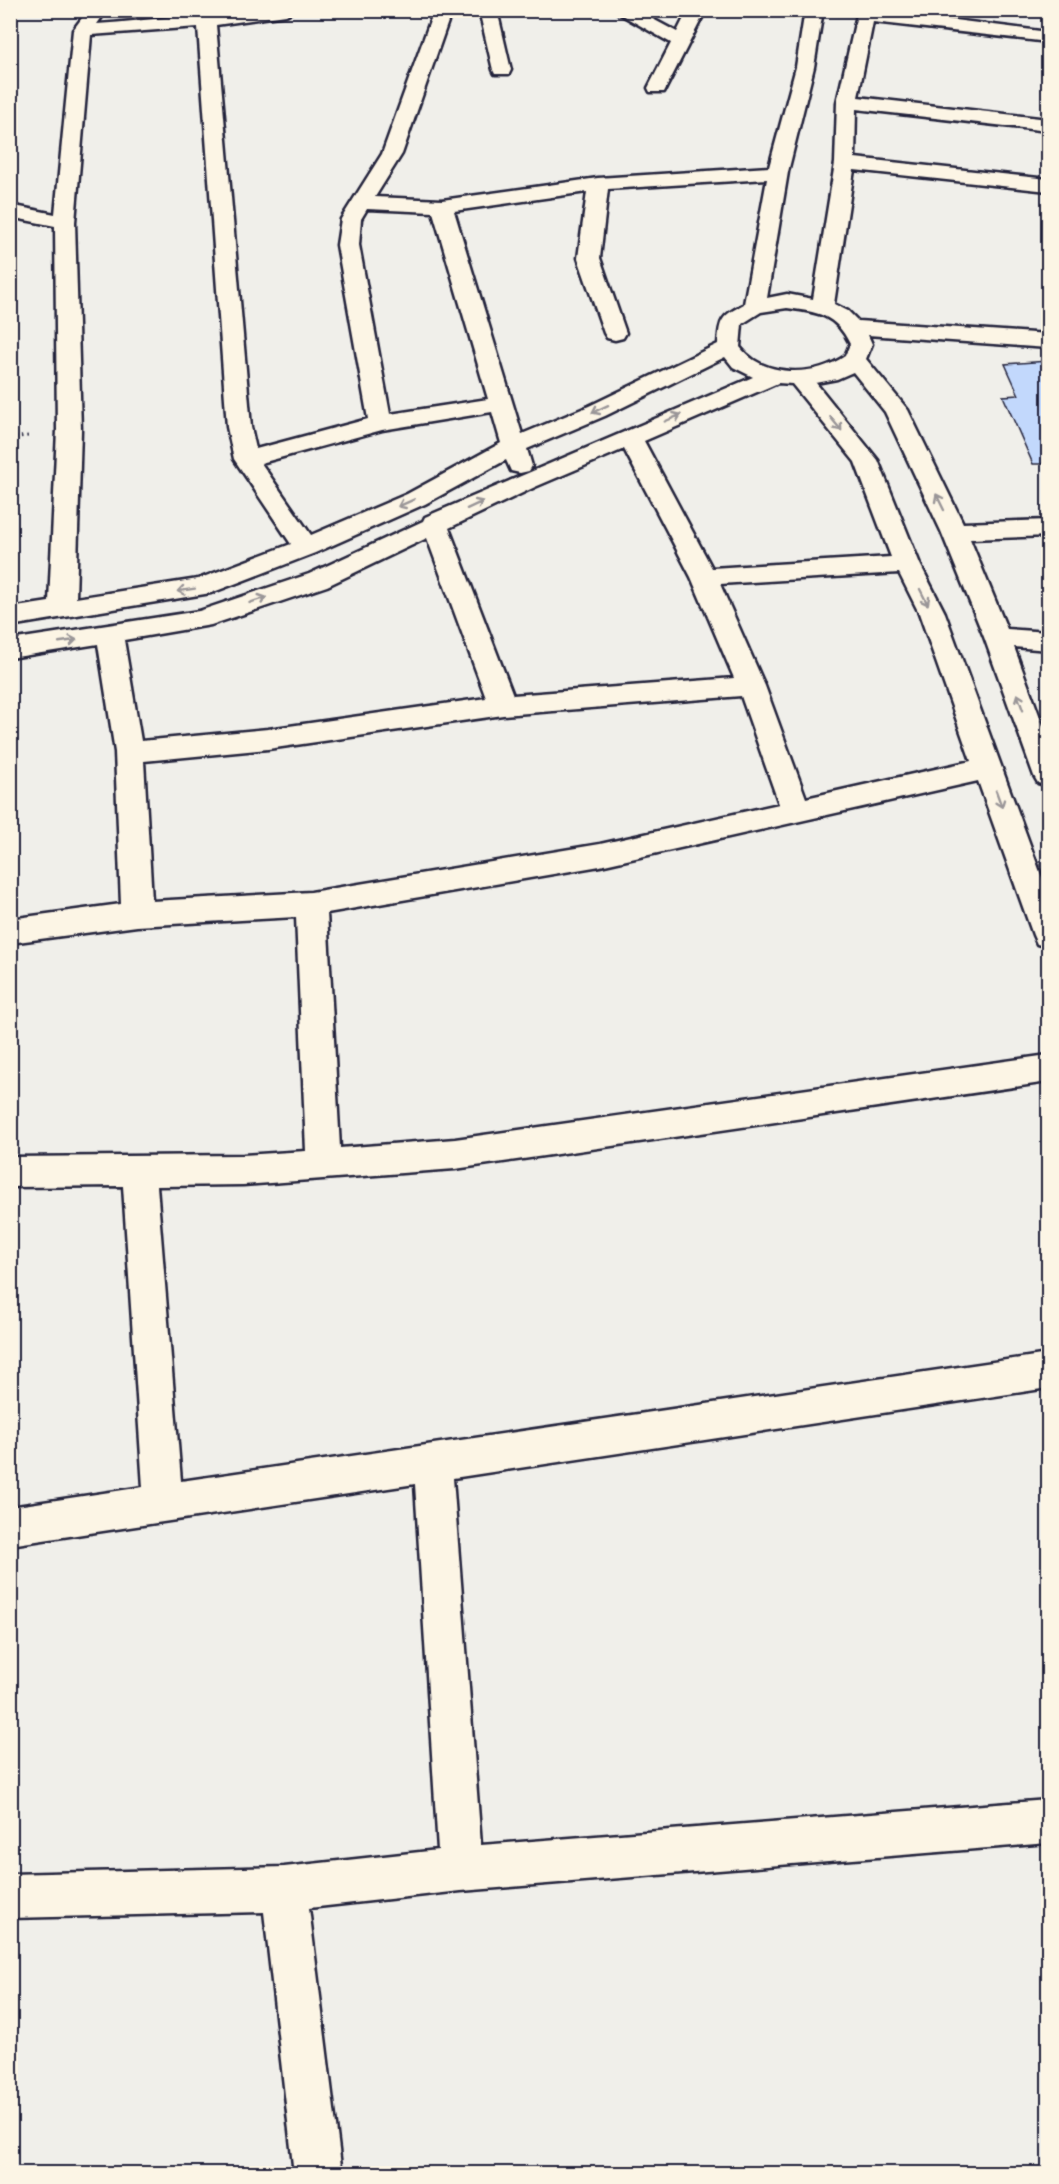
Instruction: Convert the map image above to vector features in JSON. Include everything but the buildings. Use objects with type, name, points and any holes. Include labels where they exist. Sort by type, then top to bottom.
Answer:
[{"type":"street","points":[[62,610],[69,430],[65,222],[82,30],[99,10]]},
{"type":"street","points":[[82,30],[207,21],[286,10]]},
{"type":"street","points":[[380,423],[348,245],[351,219],[392,154],[443,10]]},
{"type":"street","points":[[488,10],[502,70]]},
{"type":"street","points":[[622,10],[680,41]]},
{"type":"street","points":[[657,88],[696,10]]},
{"type":"street","points":[[754,307],[778,172],[805,67],[814,10]]},
{"type":"street","points":[[823,307],[845,163],[848,102],[866,13],[1048,37]]},
{"type":"street","points":[[207,21],[239,428],[246,459],[306,547]]},
{"type":"street","points":[[848,102],[1048,125]]},
{"type":"street","points":[[845,163],[1048,185]]},
{"type":"street","points":[[362,203],[442,206],[598,184],[778,172]]},
{"type":"street","points":[[598,184],[589,258],[615,333]]},
{"type":"street","points":[[442,206],[500,404],[526,482]]},
{"type":"street","points":[[10,211],[65,222]]},
{"type":"street","points":[[10,649],[202,619],[318,580],[434,523],[630,436],[787,377],[832,374],[855,360],[861,344],[855,327],[842,316],[823,307],[787,301],[754,307],[731,321],[729,347],[742,362],[787,377],[866,460],[907,564],[932,613],[1048,935]]},
{"type":"street","points":[[855,327],[1048,341]]},
{"type":"street","points":[[10,617],[202,587],[306,547],[416,499],[513,446],[597,411],[729,347]]},
{"type":"street","points":[[855,360],[896,410],[954,531],[997,637],[1048,776]]},
{"type":"street","points":[[246,459],[380,423],[500,404]]},
{"type":"street","points":[[630,436],[704,577],[751,686],[796,810]]},
{"type":"street","points":[[434,523],[503,705]]},
{"type":"street","points":[[954,531],[1048,528]]},
{"type":"street","points":[[704,577],[907,564]]},
{"type":"street","points":[[110,635],[129,752],[137,914]]},
{"type":"street","points":[[997,637],[1048,641]]},
{"type":"street","points":[[129,752],[268,739],[503,705],[751,686]]},
{"type":"street","points":[[10,932],[137,914],[310,904],[600,855],[988,768]]},
{"type":"street","points":[[310,904],[324,1164]]},
{"type":"street","points":[[10,1172],[243,1170],[455,1154],[1048,1069]]},
{"type":"street","points":[[139,1170],[163,1503]]},
{"type":"street","points":[[10,1526],[1048,1371]]},
{"type":"street","points":[[433,1462],[460,1869]]},
{"type":"street","points":[[10,1896],[284,1889],[460,1869],[1048,1822]]},
{"type":"street","points":[[284,1889],[318,2174]]}]
